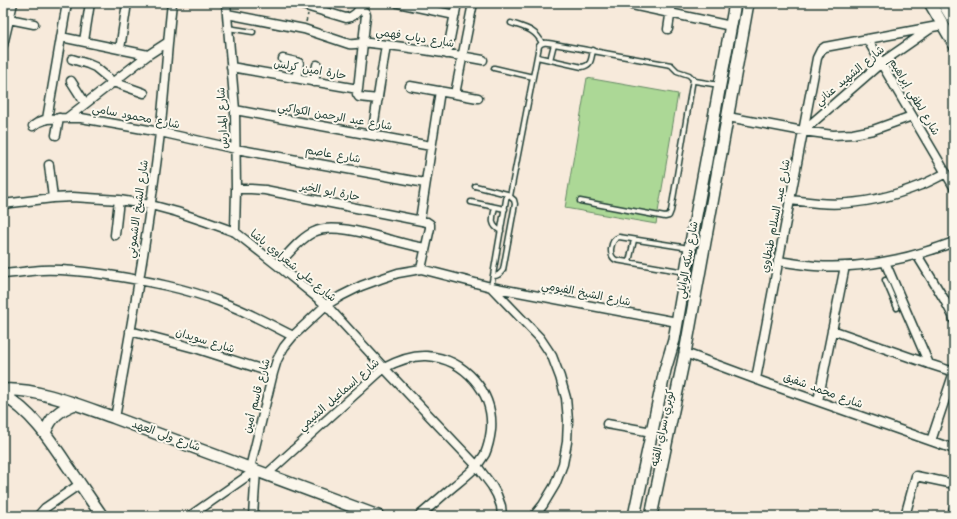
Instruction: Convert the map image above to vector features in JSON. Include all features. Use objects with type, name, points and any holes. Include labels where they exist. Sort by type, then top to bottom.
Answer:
[{"type":"main road","name":"شارع سكه الوايلي","points":[[634,516],[665,370],[674,340],[685,272],[735,3]]},
{"type":"main road","name":"شارع سكه الوايلي","points":[[652,516],[685,353],[748,3]]},
{"type":"main road","points":[[930,3],[938,26],[954,44]]},
{"type":"main road","points":[[943,3],[954,21]]},
{"type":"main road","name":"كوبري سراي القبه","points":[[644,516],[675,372],[676,355],[674,340]]},
{"type":"main road","name":"شارع ولى العهد","points":[[3,390],[25,390],[75,404],[378,516]]},
{"type":"main road","points":[[3,395],[14,401],[45,433],[102,516]]},
{"type":"main road","points":[[45,433],[48,425],[59,411],[75,404]]},
{"type":"street","points":[[3,40],[12,3]]},
{"type":"street","points":[[47,120],[67,3]]},
{"type":"street","points":[[84,42],[90,3]]},
{"type":"street","points":[[120,49],[127,3]]},
{"type":"street","name":"شارع الشيخ الاشموني","points":[[115,418],[151,205],[160,132],[172,3]]},
{"type":"street","name":"شارع المدارس","points":[[226,3],[235,110],[235,232]]},
{"type":"street","points":[[297,3],[343,18],[350,18],[358,9],[365,12],[364,42],[358,89]]},
{"type":"street","points":[[398,3],[428,6],[455,15]]},
{"type":"street","points":[[447,54],[457,3]]},
{"type":"street","points":[[455,94],[473,3]]},
{"type":"street","points":[[668,29],[672,3]]},
{"type":"street","points":[[632,5],[731,26]]},
{"type":"street","name":"شارع دياب فهمي","points":[[227,14],[304,29],[349,44],[368,42],[483,60]]},
{"type":"street","points":[[9,19],[34,24]]},
{"type":"street","name":"شارع الشهيد عناني","points":[[817,58],[821,50],[825,47],[938,26]]},
{"type":"street","name":"شارع الشهيد عناني","points":[[803,131],[881,63],[938,26]]},
{"type":"street","points":[[453,27],[468,29]]},
{"type":"street","points":[[61,36],[148,55]]},
{"type":"street","name":"شارع لطفي إبراهيم","points":[[867,39],[954,187]]},
{"type":"street","points":[[56,135],[63,118],[86,103],[148,55],[168,42]]},
{"type":"street","points":[[372,135],[386,45]]},
{"type":"street","name":"شارع عبد السلام طنطاوي","points":[[756,379],[817,58]]},
{"type":"street","points":[[72,59],[88,64],[113,82],[144,93]]},
{"type":"street","points":[[283,59],[298,63],[296,78]]},
{"type":"street","points":[[314,82],[317,65]]},
{"type":"street","name":"حارة امين كرلس","points":[[231,67],[358,89],[357,94],[359,97],[378,99]]},
{"type":"street","points":[[71,81],[86,103]]},
{"type":"street","points":[[410,86],[478,98]]},
{"type":"street","points":[[421,269],[430,224],[420,220],[440,91]]},
{"type":"street","name":"شارع عبد الرحمن الكواكبي","points":[[235,110],[432,146]]},
{"type":"street","points":[[728,117],[833,135],[853,134],[873,130],[912,116]]},
{"type":"street","name":"شارع محمود سامي","points":[[33,126],[39,122],[47,120],[81,118],[160,132],[236,149]]},
{"type":"street","name":"شارع عاصم","points":[[236,149],[425,183]]},
{"type":"street","points":[[49,165],[53,198]]},
{"type":"street","points":[[790,200],[819,203],[845,203],[872,200],[897,194],[922,185],[946,173]]},
{"type":"street","name":"حارة ابو الخير","points":[[236,189],[265,190],[420,220]]},
{"type":"street","name":"شارع علي شعراوي باشا","points":[[3,204],[73,197],[119,200],[151,205],[183,214],[235,232],[326,305],[477,466],[497,495],[501,506],[502,516]]},
{"type":"street","points":[[115,235],[119,200]]},
{"type":"street","points":[[278,265],[307,236],[325,228],[336,228],[363,233],[425,248]]},
{"type":"street","points":[[778,261],[815,266],[846,266],[885,262],[918,255],[954,242]]},
{"type":"street","points":[[918,255],[944,299],[954,320]]},
{"type":"street","points":[[885,262],[891,285],[929,364]]},
{"type":"street","points":[[818,401],[846,266]]},
{"type":"street","name":"شارع قاسم أمين","points":[[253,516],[253,469],[273,373],[277,360],[284,347],[293,336],[326,305],[342,296],[361,286],[409,271],[421,269],[491,286]]},
{"type":"street","points":[[3,274],[42,270],[64,270],[139,280],[198,294],[221,302],[245,312],[293,336]]},
{"type":"street","points":[[491,286],[540,338],[552,356],[566,398],[568,420],[567,442],[562,464],[555,485],[543,505],[534,516]]},
{"type":"street","name":"شارع الشيخ الفيومي","points":[[491,286],[677,322]]},
{"type":"street","points":[[832,330],[954,372],[931,441]]},
{"type":"street","name":"شارع سويدان","points":[[130,331],[198,349],[273,373]]},
{"type":"street","name":"شارع محمد شفيق","points":[[685,353],[954,449]]},
{"type":"street","name":"شارع اسماعيل الشيمي","points":[[267,474],[384,368],[397,361],[411,357],[426,356],[440,358],[467,372],[477,382],[485,395],[490,409],[490,439],[485,453],[477,466],[419,516]]},
{"type":"street","points":[[607,424],[652,432]]},
{"type":"street","points":[[190,516],[253,469]]},
{"type":"street","points":[[907,516],[905,516],[916,476],[954,484]]},
{"type":"street","points":[[38,516],[45,508],[80,484]]},
{"type":"street","points":[[204,506],[204,516]]},
{"type":"street","points":[[952,516],[954,508]]},
{"type":"lane","points":[[511,23],[529,29],[537,35],[542,43]]},
{"type":"lane","points":[[228,28],[253,32]]},
{"type":"lane","points":[[491,286],[505,209],[539,46],[542,43],[547,42],[671,65],[695,80],[720,85]]},
{"type":"lane","points":[[550,60],[554,44]]},
{"type":"lane","points":[[537,57],[585,67],[590,64],[593,50]]},
{"type":"lane","points":[[494,68],[533,77]]},
{"type":"lane","points":[[580,201],[665,217],[669,216],[693,79]]},
{"type":"lane","points":[[475,186],[508,195],[514,200],[515,204],[503,270],[497,276],[493,276]]},
{"type":"lane","points":[[471,202],[505,209]]},
{"type":"lane","points":[[495,207],[492,220],[493,224],[497,229],[501,230]]},
{"type":"lane","points":[[685,272],[613,258],[611,253],[613,240],[619,237],[690,248]]},
{"type":"lane","points":[[629,262],[634,240]]},
{"type":"lane","points":[[885,280],[891,285],[897,308]]},
{"type":"path","points":[[304,29],[309,7]]},
{"type":"green space","points":[[587,78],[678,94],[656,224],[565,208]]}]
